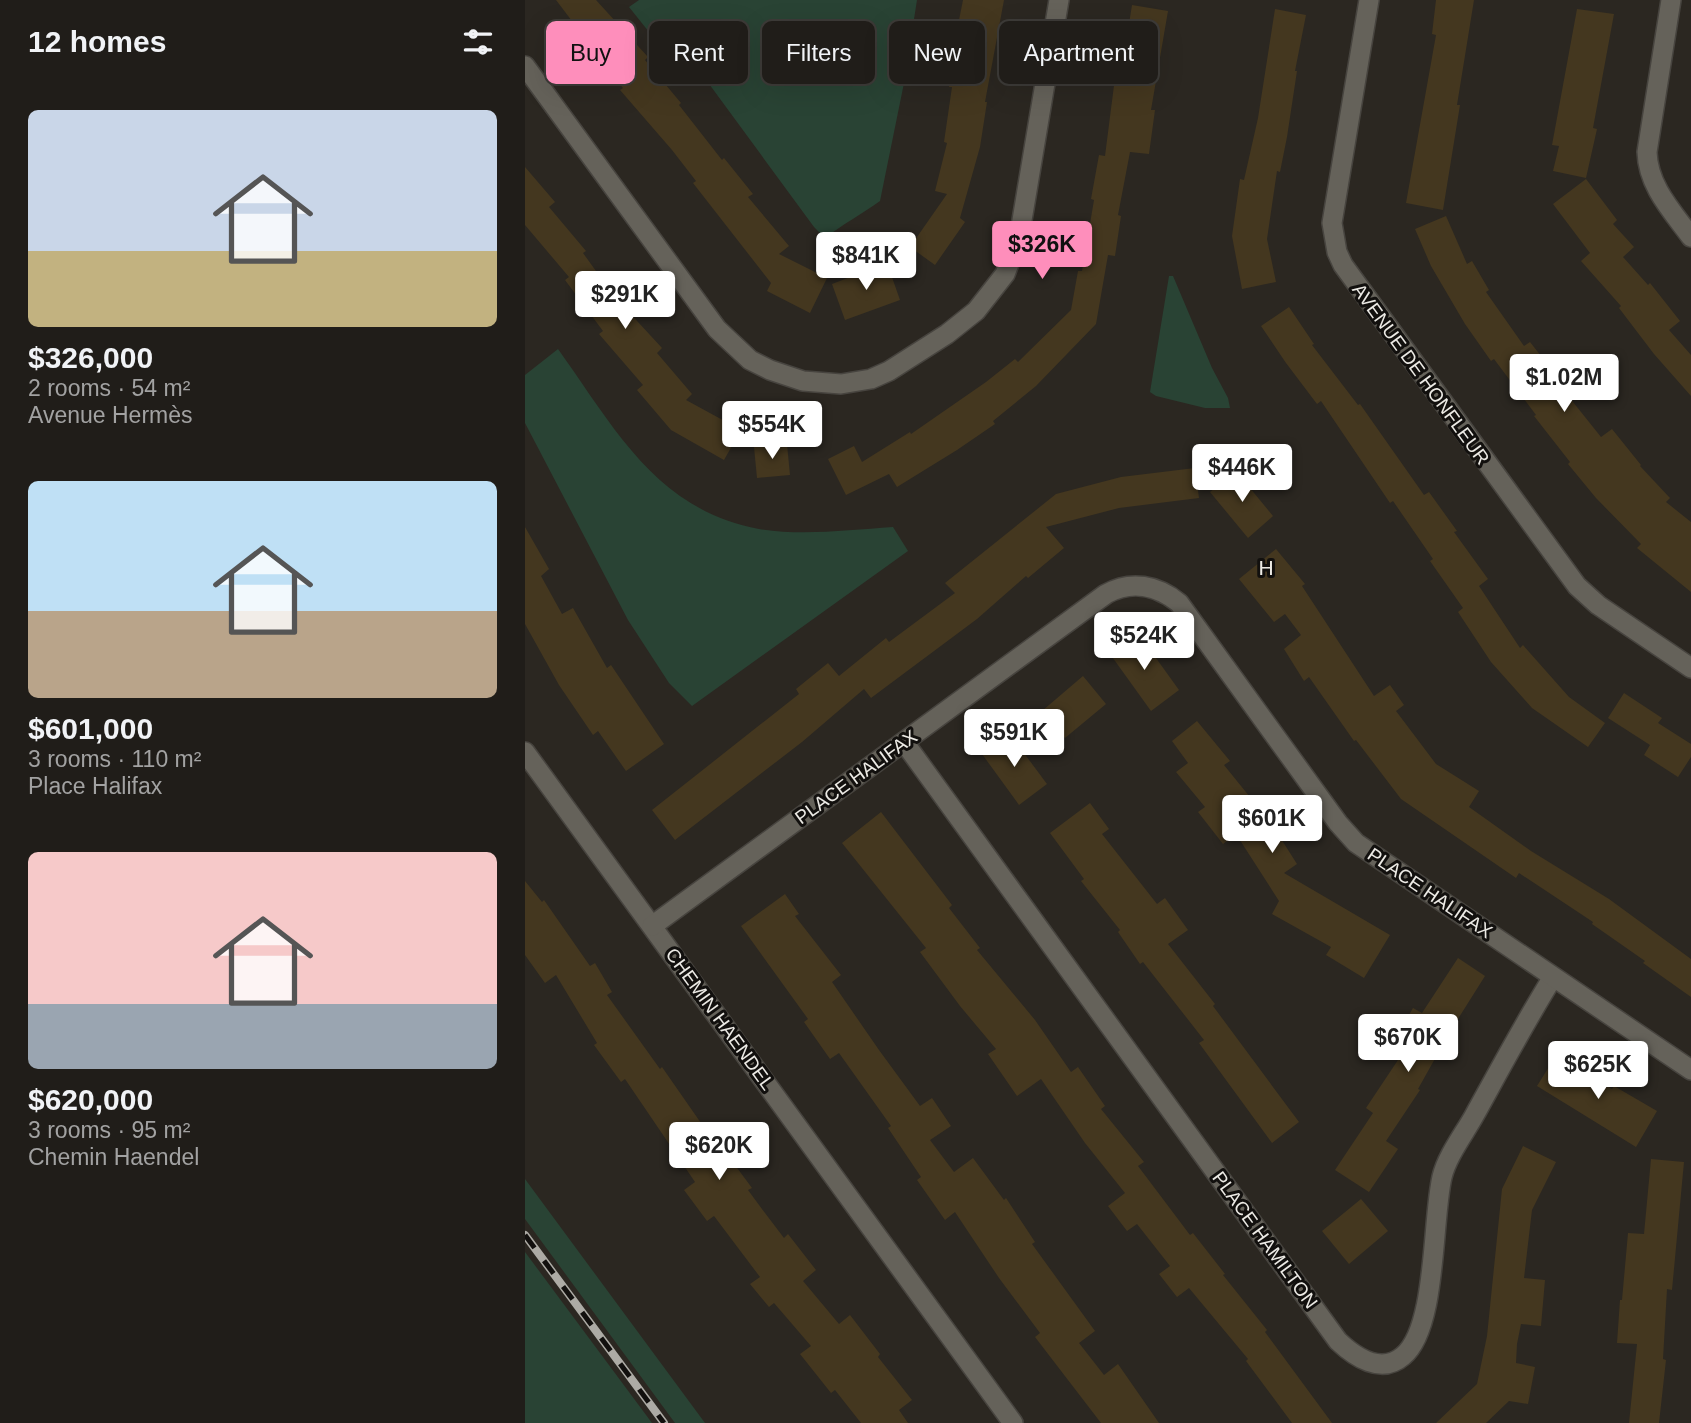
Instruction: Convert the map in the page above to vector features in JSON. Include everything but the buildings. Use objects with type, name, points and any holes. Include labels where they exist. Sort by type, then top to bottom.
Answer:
[{"type":"street","points":[[525,66],[717,329],[734,347],[750,360],[787,377],[814,383],[849,383],[871,379],[889,371],[947,334],[976,311],[1005,274],[1020,230],[1059,0]]},
{"type":"street","name":"AVENUE DE HONFLEUR","points":[[1369,0],[1332,223],[1333,237],[1340,258],[1352,279],[1577,586],[1598,605],[1691,668]]},
{"type":"street","points":[[1671,0],[1647,166],[1659,193],[1691,237]]},
{"type":"street","name":"PLACE HALIFAX","points":[[652,926],[1106,594],[1130,585],[1149,587],[1179,603],[1349,837],[1691,1070]]},
{"type":"street","name":"PLACE HAMILTON","points":[[904,742],[1338,1341],[1367,1362],[1377,1364],[1395,1361],[1403,1356],[1418,1336],[1425,1312],[1444,1171],[1553,977]]},
{"type":"street","name":"CHEMIN HAENDEL","points":[[525,752],[1013,1423]]},
{"type":"green space","points":[[639,0],[917,0],[914,21],[889,21],[889,84],[904,84],[880,201],[825,238],[814,227],[709,84],[748,84],[748,21],[649,21],[649,32],[629,7]]},
{"type":"green space","points":[[1169,276],[1173,276],[1212,368],[1228,398],[1230,408],[1205,408],[1156,396],[1150,392]]},
{"type":"green space","points":[[558,349],[619,435],[641,461],[665,484],[692,504],[723,519],[775,531],[826,532],[893,527],[908,551],[692,706],[669,683],[628,620],[525,423],[525,375]]},
{"type":"green space","points":[[525,1179],[705,1423],[675,1423],[525,1219]]},
{"type":"green space","points":[[525,1252],[652,1423],[525,1423]]},
{"type":"railway","points":[[525,1235],[664,1423]]},
{"type":"district","name":"H","points":[[1267,567]]}]
